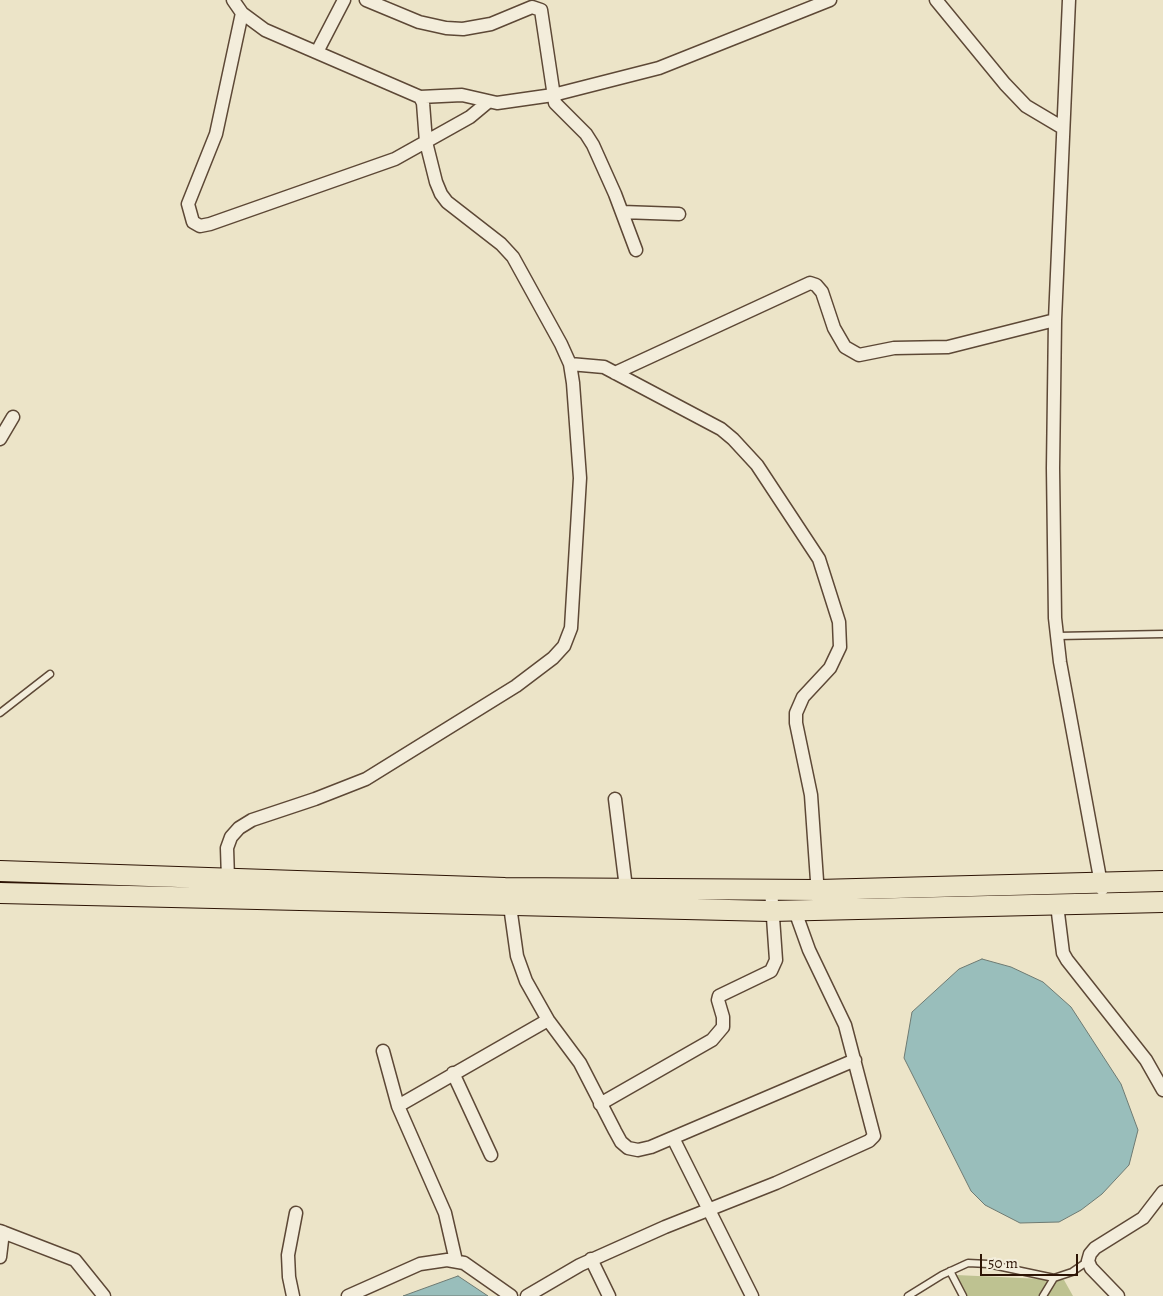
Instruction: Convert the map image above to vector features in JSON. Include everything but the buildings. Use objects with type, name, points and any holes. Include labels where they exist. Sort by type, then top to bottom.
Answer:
[{"type":"main road","points":[[0,872],[84,884],[510,906],[794,911],[1163,902]]},
{"type":"main road","points":[[0,893],[84,884],[228,879],[506,888],[818,890],[1163,881]]},
{"type":"street","points":[[233,0],[242,13],[265,30],[420,97],[462,95],[488,102],[553,95],[659,68],[830,0]]},
{"type":"street","points":[[317,52],[344,0]]},
{"type":"street","points":[[366,0],[419,22],[446,28],[463,28],[491,24],[532,7],[537,7],[542,15],[553,95],[559,107],[594,144],[636,250]]},
{"type":"street","points":[[1069,0],[1055,320],[1053,477],[1056,636],[1104,904]]},
{"type":"street","points":[[937,1],[1026,106],[1063,128]]},
{"type":"street","points":[[242,13],[216,134],[188,204],[193,222],[200,226],[220,221],[378,166],[470,117],[488,102]]},
{"type":"street","points":[[228,879],[227,848],[238,828],[252,820],[315,799],[366,779],[516,686],[553,658],[564,646],[571,628],[580,478],[570,364],[521,270],[500,244],[461,213],[441,194],[426,142],[423,103],[420,97]]},
{"type":"street","points":[[622,212],[679,214]]},
{"type":"street","points":[[615,373],[810,283],[816,285],[822,292],[834,328],[842,342],[852,352],[859,355],[894,348],[948,347],[1055,320]]},
{"type":"street","points":[[570,364],[592,364],[604,367],[721,429],[742,447],[812,546],[826,577],[838,622],[840,647],[830,668],[803,697],[796,714],[796,723],[811,795],[819,910]]},
{"type":"street","points":[[0,439],[14,417]]},
{"type":"street","points":[[615,799],[626,888]]},
{"type":"street","points":[[600,1104],[712,1040],[723,1027],[723,1017],[718,1000],[719,996],[765,975],[774,966],[776,960],[770,889]]},
{"type":"street","points":[[1057,905],[1063,953],[1067,960],[1146,1060],[1163,1090]]},
{"type":"street","points":[[510,906],[520,967],[548,1020],[580,1063],[621,1142],[628,1148],[643,1150],[855,1060]]},
{"type":"street","points":[[527,1296],[591,1260],[665,1227],[776,1183],[869,1141],[874,1136],[845,1025],[809,950],[794,911]]},
{"type":"street","points":[[398,1106],[548,1020]]},
{"type":"street","points":[[383,1051],[398,1106],[445,1213],[456,1261]]},
{"type":"street","points":[[453,1073],[491,1155]]},
{"type":"street","points":[[672,1138],[711,1210],[752,1296]]},
{"type":"street","points":[[1118,1296],[1091,1268],[1088,1261],[1095,1248],[1143,1218],[1163,1192]]},
{"type":"street","points":[[293,1296],[289,1277],[288,1255],[296,1213]]},
{"type":"street","points":[[0,1257],[5,1233],[75,1260],[104,1296]]},
{"type":"street","points":[[348,1296],[420,1264],[447,1260],[456,1261],[476,1270],[511,1296]]},
{"type":"street","points":[[591,1260],[608,1296]]},
{"type":"lane","points":[[1056,636],[1163,634]]},
{"type":"lane","points":[[0,713],[50,674]]},
{"type":"lane","points":[[908,1296],[968,1262],[1054,1278],[1072,1272],[1088,1261]]},
{"type":"lane","points":[[950,1271],[963,1296]]},
{"type":"lane","points":[[1043,1296],[1054,1278]]},
{"type":"green space","points":[[956,1275],[1064,1280],[1073,1296],[967,1296]]},
{"type":"water","points":[[982,959],[1011,967],[1043,982],[1071,1007],[1121,1084],[1138,1130],[1129,1165],[1102,1194],[1081,1210],[1059,1222],[1020,1223],[985,1205],[971,1191],[904,1058],[912,1012],[959,969]]},
{"type":"water","points":[[458,1276],[488,1296],[403,1296]]}]
